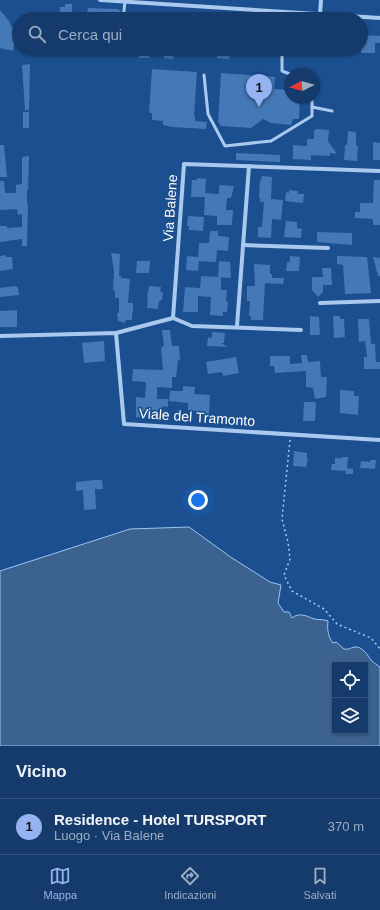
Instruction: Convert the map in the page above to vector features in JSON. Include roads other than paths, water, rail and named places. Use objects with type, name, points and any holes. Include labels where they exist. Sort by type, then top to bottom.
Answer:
[{"type":"street","points":[[100,0],[282,12]]},
{"type":"street","points":[[320,12],[321,0]]},
{"type":"street","points":[[368,17],[380,18]]},
{"type":"street","name":"Via Balene","points":[[173,318],[184,164],[380,171]]},
{"type":"street","points":[[237,326],[249,166]]},
{"type":"street","points":[[243,245],[328,248]]},
{"type":"street","points":[[320,303],[380,301]]},
{"type":"street","points":[[0,336],[116,333],[173,318],[192,326],[237,326],[301,330]]},
{"type":"street","name":"Viale del Tramonto","points":[[116,333],[124,424],[380,440]]},
{"type":"lane","points":[[124,12],[125,2]]},
{"type":"lane","points":[[282,56],[282,71],[284,72]]},
{"type":"lane","points":[[204,75],[208,114],[225,146],[271,141],[312,116],[312,107],[332,111]]},
{"type":"water","points":[[189,527],[232,558],[270,582],[281,585],[278,603],[284,612],[289,612],[292,618],[300,615],[328,621],[328,633],[333,643],[336,642],[344,649],[357,647],[362,649],[372,661],[380,667],[380,746],[0,746],[0,571],[130,529]]},
{"type":"place","name":"Residence - Hotel TURSPORT","points":[[259,107]]}]
